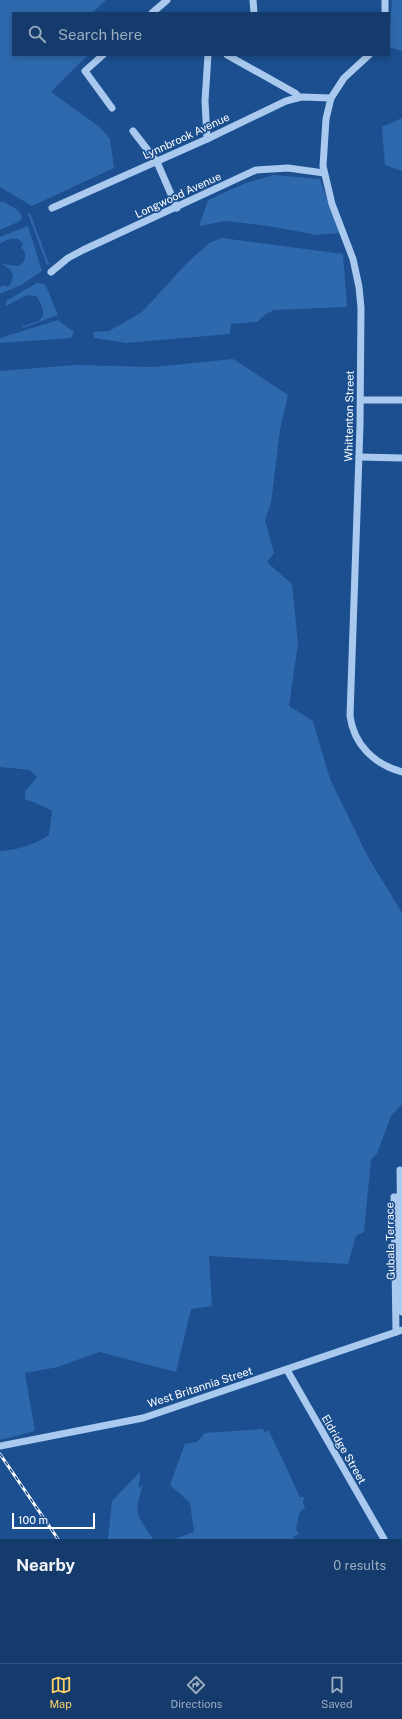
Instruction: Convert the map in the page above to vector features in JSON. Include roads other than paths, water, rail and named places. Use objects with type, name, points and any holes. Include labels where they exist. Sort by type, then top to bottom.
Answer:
[{"type":"street","points":[[154,12],[167,0]]},
{"type":"street","points":[[253,0],[254,12]]},
{"type":"street","points":[[385,0],[385,12]]},
{"type":"street","points":[[102,56],[85,71],[112,108]]},
{"type":"street","points":[[207,139],[205,101],[208,56]]},
{"type":"street","name":"Whittenton Street","points":[[368,56],[344,78],[331,98],[326,124],[324,173],[332,204],[353,259],[359,287],[361,308],[361,400],[350,706],[351,722],[357,740],[370,756],[391,768],[402,772]]},
{"type":"street","points":[[239,58],[297,95],[297,98]]},
{"type":"street","name":"Lynnbrook Avenue","points":[[52,208],[157,162],[286,101],[297,98],[331,98]]},
{"type":"street","points":[[133,131],[157,162],[177,208]]},
{"type":"street","name":"Longwood Avenue","points":[[51,272],[68,258],[83,250],[177,208],[256,170],[288,168],[324,173]]},
{"type":"street","points":[[361,400],[402,400]]},
{"type":"street","points":[[359,457],[402,458]]},
{"type":"street","name":"Gubala Terrace","points":[[400,1170],[402,1312]]},
{"type":"street","name":"Gubala Terrace","points":[[399,1331],[395,1258],[394,1197],[400,1197]]},
{"type":"street","name":"West Britannia Street","points":[[0,1446],[143,1418],[399,1331]]},
{"type":"street","name":"Eldridge Street","points":[[287,1370],[384,1539]]},
{"type":"railway","points":[[0,1454],[58,1539]]}]
